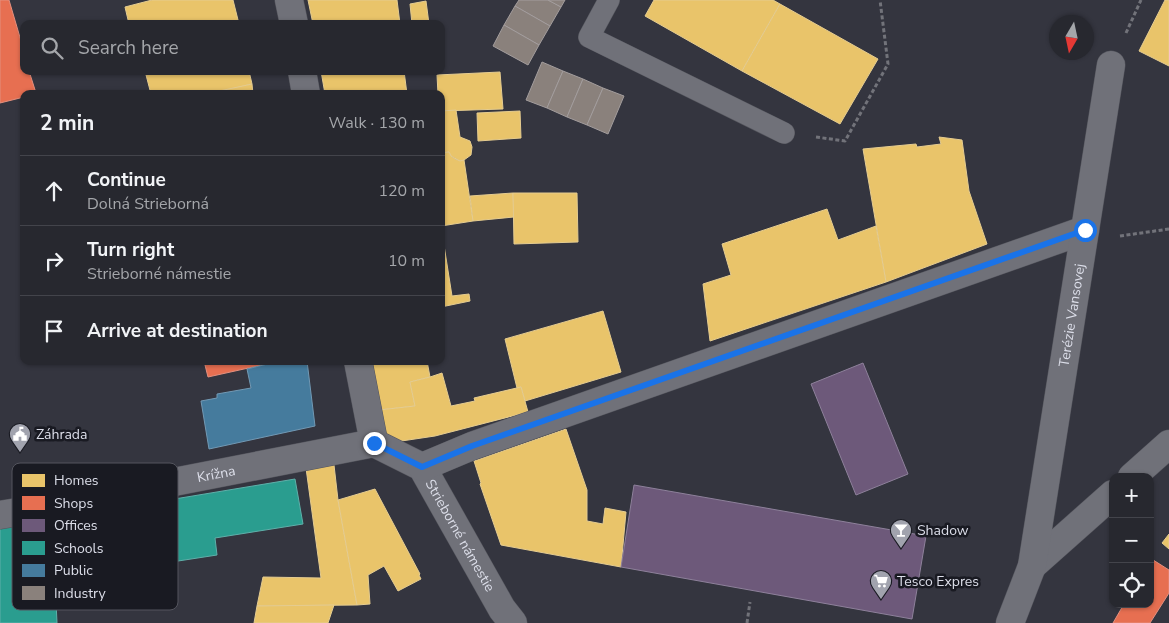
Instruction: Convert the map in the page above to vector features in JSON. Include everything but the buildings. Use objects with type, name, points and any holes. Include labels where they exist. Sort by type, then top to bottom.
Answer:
[{"type":"street","points":[[289,0],[293,20]]},
{"type":"street","name":"Terézie Vansovej","points":[[1010,623],[1032,566],[1111,65]]},
{"type":"street","points":[[303,75],[305,90]]},
{"type":"street","points":[[422,467],[482,443],[1085,230]]},
{"type":"street","points":[[359,365],[374,443]]},
{"type":"street","name":"Strieborné námestie","points":[[374,443],[422,467],[508,616]]},
{"type":"street","name":"Krížna","points":[[178,481],[374,443]]},
{"type":"street","points":[[1136,473],[1169,444]]},
{"type":"street","name":"Terézie Vansovej","points":[[1032,566],[1109,498]]},
{"type":"lane","points":[[609,0],[589,38],[784,133]]},
{"type":"path","points":[[784,133],[844,141],[888,64],[880,0]]},
{"type":"path","points":[[1115,237],[1169,229]]},
{"type":"path","points":[[747,623],[750,602]]},
{"type":"place","name":"Záhrada","points":[[20,453]]},
{"type":"place","name":"Shadow","points":[[901,549]]},
{"type":"place","name":"Tesco Expres","points":[[881,600]]},
{"type":"route","points":[[374,443],[422,467],[472,446],[1085,230]]}]
